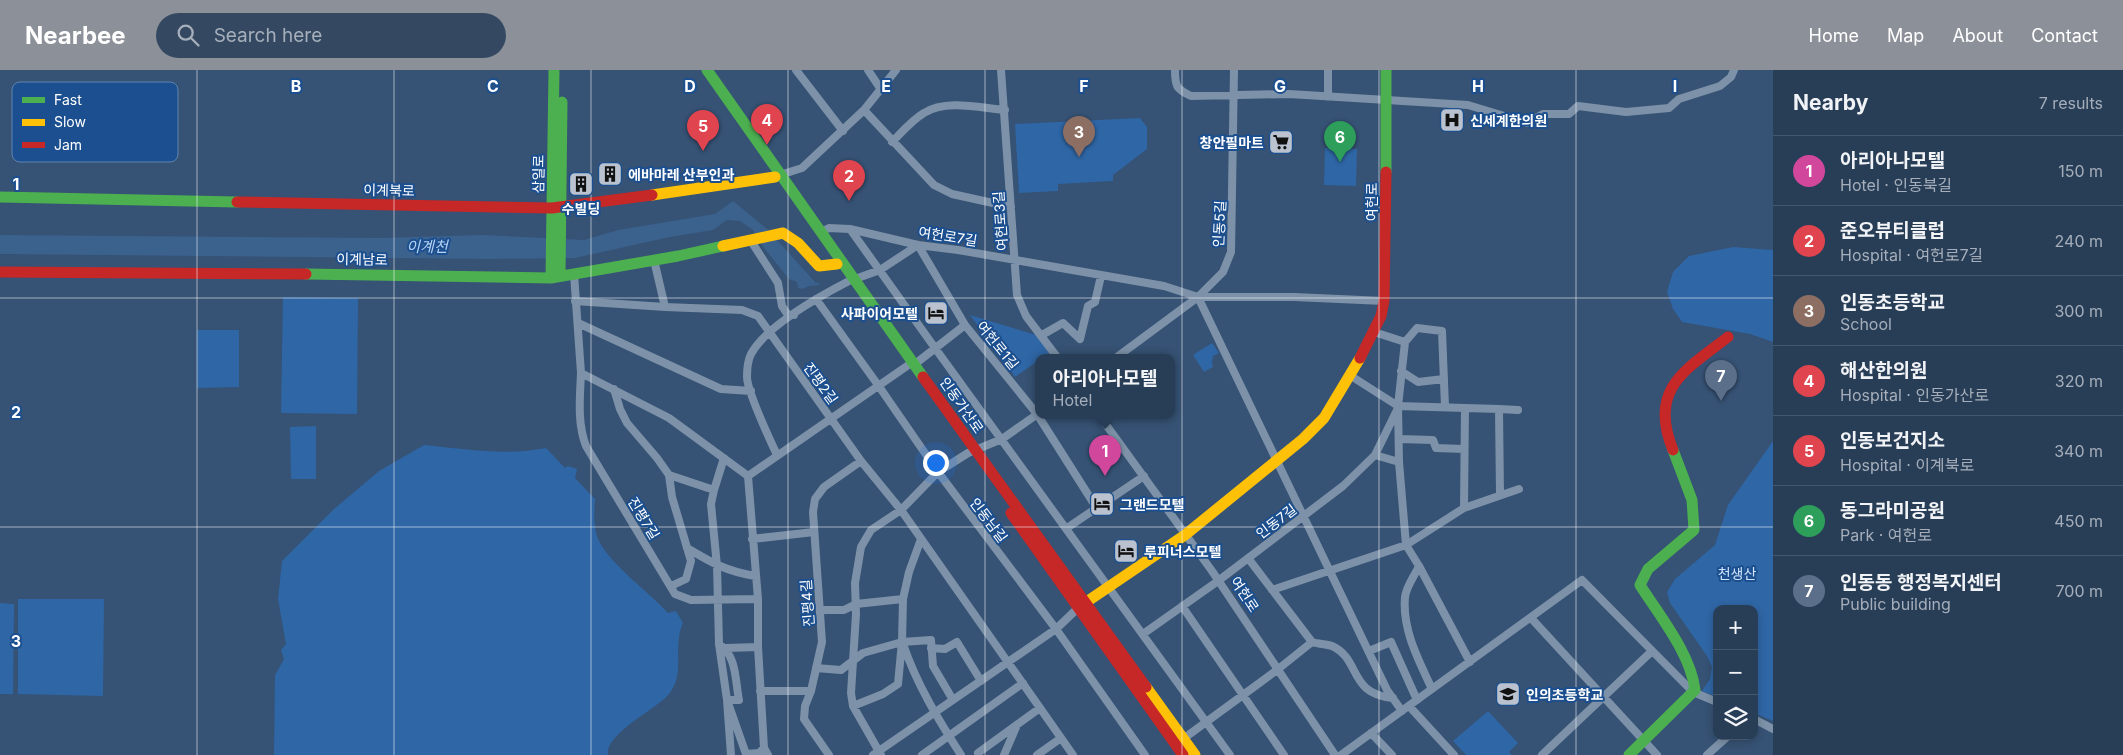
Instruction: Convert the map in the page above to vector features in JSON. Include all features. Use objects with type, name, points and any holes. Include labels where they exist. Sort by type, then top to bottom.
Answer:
[{"type":"street","name":"삼일로","points":[[554,70],[555,277]]},
{"type":"street","name":"삼일로","points":[[556,207],[562,70]]},
{"type":"street","name":"인동가산로","points":[[700,70],[821,232],[852,280],[1082,606],[1183,755]]},
{"type":"street","name":"인동가산로","points":[[707,70],[837,264],[852,280]]},
{"type":"street","points":[[796,70],[843,131]]},
{"type":"street","points":[[868,70],[880,88]]},
{"type":"street","points":[[778,176],[802,168],[864,110],[896,70]]},
{"type":"street","name":"여헌로3길","points":[[1001,70],[1017,295],[1026,316],[1055,354]]},
{"type":"street","points":[[1175,70],[1176,85],[1180,91],[1190,96],[1289,94],[1468,105],[1527,123],[1543,114],[1569,114],[1578,106],[1626,112],[1669,108],[1679,99],[1720,86],[1731,77],[1734,70]]},
{"type":"street","name":"인동5길","points":[[1121,354],[1198,297],[1223,272],[1231,252],[1234,70]]},
{"type":"street","points":[[1328,70],[1328,97]]},
{"type":"street","name":"여헌로","points":[[1082,606],[1185,535],[1304,439],[1324,418],[1351,376],[1374,332],[1381,316],[1384,302],[1386,263],[1386,70]]},
{"type":"street","points":[[892,142],[915,119],[934,108],[946,106],[1005,110]]},
{"type":"street","points":[[864,110],[934,185],[952,194],[1011,206]]},
{"type":"street","name":"이계북로","points":[[0,197],[556,207],[639,197],[694,187],[778,176]]},
{"type":"street","name":"여헌로7길","points":[[821,232],[828,228],[850,229],[918,245],[958,250],[1164,286],[1198,297],[1294,297],[1384,302]]},
{"type":"street","points":[[850,229],[1230,755]]},
{"type":"street","name":"이계남로","points":[[0,272],[555,277],[678,256],[784,233],[791,236],[809,258],[819,266],[837,264]]},
{"type":"street","points":[[751,241],[778,282],[782,306],[788,315],[794,315]]},
{"type":"street","points":[[777,455],[747,378],[750,356],[769,333],[816,299],[852,280],[880,270],[918,245]]},
{"type":"street","name":"여헌로1길","points":[[918,245],[965,325],[1035,410]]},
{"type":"street","points":[[654,260],[665,308]]},
{"type":"street","name":"진평7길","points":[[574,274],[581,373],[580,416],[582,435],[586,446],[675,594],[684,599],[700,600],[758,599]]},
{"type":"street","points":[[1042,335],[1063,323],[1080,339],[1088,306],[1095,302],[1101,276]]},
{"type":"street","points":[[1198,297],[1387,690],[1393,698],[1406,708],[1454,755]]},
{"type":"street","name":"인동남길","points":[[816,299],[938,472],[1056,629],[1145,755]]},
{"type":"street","name":"진평2길","points":[[575,300],[665,308],[742,310],[758,316],[861,461],[922,539],[1073,755]]},
{"type":"street","points":[[578,323],[721,389],[751,391]]},
{"type":"street","points":[[748,476],[878,385],[911,365],[965,325]]},
{"type":"street","points":[[1445,407],[1442,331],[1417,328],[1405,342],[1400,371],[1398,406],[1399,462],[1406,545],[1470,662]]},
{"type":"street","points":[[1374,332],[1405,342]]},
{"type":"street","points":[[1628,755],[1693,692],[1694,684],[1686,661],[1640,585],[1648,569],[1694,530],[1692,501],[1667,430],[1665,413],[1668,392],[1682,373],[1728,337]]},
{"type":"street","points":[[1400,371],[1418,382],[1444,379]]},
{"type":"street","points":[[581,373],[669,418],[748,476],[758,599],[760,691],[766,751],[746,754],[727,700]]},
{"type":"street","points":[[1351,376],[1398,406],[1518,410]]},
{"type":"street","points":[[614,389],[620,409],[627,423],[657,458],[668,475],[691,561],[686,578],[671,586]]},
{"type":"street","name":"인동7길","points":[[1143,634],[1218,581],[1343,486],[1375,455],[1398,406]]},
{"type":"street","points":[[1464,508],[1465,408]]},
{"type":"street","points":[[1499,409],[1500,495]]},
{"type":"street","points":[[1035,416],[1002,439],[972,451],[938,472],[901,510],[871,530],[861,547],[855,584],[856,604],[851,693],[853,706],[877,754],[1056,629],[1082,606]]},
{"type":"street","name":"여헌로1길","points":[[1041,419],[1096,508]]},
{"type":"street","points":[[1102,419],[1185,535]]},
{"type":"street","points":[[1399,439],[1433,440],[1436,448],[1464,449]]},
{"type":"street","points":[[1375,455],[1399,462]]},
{"type":"street","points":[[724,458],[714,490],[712,516],[717,566],[716,599],[731,755]]},
{"type":"street","name":"진평4길","points":[[829,755],[804,719],[805,706],[811,691],[822,642],[814,532],[814,499],[824,487],[861,461]]},
{"type":"street","points":[[668,475],[714,490]]},
{"type":"street","points":[[1066,528],[1144,476]]},
{"type":"street","points":[[1272,590],[1406,545],[1464,508],[1519,489]]},
{"type":"street","points":[[752,539],[814,532]]},
{"type":"street","name":"여헌로","points":[[1185,535],[1335,755]]},
{"type":"street","points":[[853,706],[883,694],[898,684],[904,599],[909,572],[922,539]]},
{"type":"street","points":[[686,548],[717,566],[736,573],[755,576]]},
{"type":"street","points":[[1248,558],[1312,642],[1332,646],[1347,659],[1363,687],[1378,696],[1393,698]]},
{"type":"street","points":[[1419,566],[1405,596],[1406,614],[1413,648],[1432,689]]},
{"type":"street","points":[[1341,755],[1582,580],[1693,692],[1713,700]]},
{"type":"street","points":[[820,610],[844,610],[856,604],[904,599]]},
{"type":"street","name":"인동가산로","points":[[1082,606],[1195,755]]},
{"type":"street","points":[[1182,606],[1284,755]]},
{"type":"street","points":[[1531,618],[1658,755]]},
{"type":"street","points":[[902,642],[912,670],[934,714],[961,755]]},
{"type":"street","points":[[816,668],[841,670],[863,653],[902,642],[931,644],[945,649],[957,642],[981,681]]},
{"type":"street","points":[[1183,739],[1278,670],[1312,642]]},
{"type":"street","points":[[1368,651],[1391,642],[1417,700]]},
{"type":"street","points":[[931,644],[933,666],[953,700]]},
{"type":"street","points":[[722,646],[758,647]]},
{"type":"street","points":[[722,646],[735,668],[739,700],[727,700]]},
{"type":"street","points":[[1542,755],[1652,651]]},
{"type":"street","points":[[925,754],[1023,683]]},
{"type":"street","points":[[760,691],[811,691]]},
{"type":"street","points":[[978,753],[1040,708]]},
{"type":"street","points":[[1758,721],[1773,729]]},
{"type":"street","points":[[1004,755],[1010,746],[1017,724]]},
{"type":"street","points":[[1371,733],[1392,755]]},
{"type":"street","points":[[1037,755],[1061,738]]},
{"type":"street","points":[[1708,755],[1724,740]]},
{"type":"green space","points":[[1140,118],[1147,127],[1147,149],[1113,175],[1113,181],[1058,184],[1058,191],[1019,193],[1015,124]]},
{"type":"green space","points":[[1325,148],[1357,149],[1356,186],[1324,185]]},
{"type":"green space","points":[[1733,247],[1773,250],[1773,342],[1750,334],[1682,322],[1673,309],[1667,292],[1673,272],[1689,256]]},
{"type":"green space","points":[[283,297],[358,298],[357,414],[281,413]]},
{"type":"green space","points":[[970,315],[1036,335],[1049,353],[1035,354],[1035,363],[1015,377]]},
{"type":"green space","points":[[197,330],[239,330],[239,387],[197,388]]},
{"type":"green space","points":[[1212,343],[1219,353],[1213,356],[1213,367],[1204,372],[1193,355]]},
{"type":"green space","points":[[316,426],[316,479],[291,479],[290,427]]},
{"type":"green space","name":"천생산","points":[[1773,441],[1773,721],[1758,715],[1758,605],[1713,605],[1713,695],[1702,691],[1710,679],[1712,667],[1707,656],[1670,603],[1667,592],[1675,579],[1715,545],[1728,505]]},
{"type":"green space","points":[[424,445],[501,452],[546,448],[565,468],[568,466],[577,469],[575,478],[595,499],[596,531],[599,541],[612,559],[668,613],[676,611],[683,623],[678,645],[678,674],[673,687],[663,700],[622,730],[609,747],[608,755],[274,755],[275,675],[284,659],[281,650],[286,644],[278,599],[282,561],[334,509],[379,471]]},
{"type":"green space","points":[[18,599],[104,599],[103,696],[18,694]]},
{"type":"green space","points":[[0,603],[14,604],[13,694],[0,694]]},
{"type":"green space","points":[[1488,711],[1518,743],[1509,752],[1512,755],[1466,755],[1453,741]]},
{"type":"water","name":"이계천","points":[[733,201],[767,229],[816,283],[802,289],[798,288],[797,282],[789,279],[764,248],[753,230],[740,221],[727,220],[713,230],[670,237],[575,258],[488,259],[0,254],[0,235],[382,238],[482,235],[584,240],[618,230],[715,214]]},
{"type":"waterway","name":"이계천","points":[[809,285],[818,284]]},
{"type":"traffic: fast","points":[[551,278],[554,70]]},
{"type":"traffic: fast","points":[[707,70],[923,377]]},
{"type":"traffic: fast","points":[[1386,70],[1386,172]]},
{"type":"traffic: fast","points":[[560,276],[562,102]]},
{"type":"traffic: fast","points":[[0,197],[237,202]]},
{"type":"traffic: fast","points":[[306,274],[551,278],[678,256],[723,246]]},
{"type":"traffic: fast","points":[[1629,755],[1695,690],[1692,676],[1681,649],[1640,585],[1648,569],[1694,530],[1692,500],[1673,450]]},
{"type":"traffic: slow","points":[[652,195],[775,177]]},
{"type":"traffic: slow","points":[[723,246],[783,233],[798,243],[819,266],[837,264]]},
{"type":"traffic: slow","points":[[1079,607],[1185,535],[1303,439],[1324,418],[1360,358]]},
{"type":"traffic: slow","points":[[1146,687],[1195,755]]},
{"type":"traffic: jam","points":[[1360,358],[1381,316],[1384,301],[1386,172]]},
{"type":"traffic: jam","points":[[237,202],[552,208],[652,195]]},
{"type":"traffic: jam","points":[[0,272],[306,274]]},
{"type":"traffic: jam","points":[[1673,450],[1666,429],[1665,411],[1668,396],[1675,383],[1685,371],[1728,337]]},
{"type":"traffic: jam","points":[[923,377],[1146,687]]},
{"type":"traffic: jam","points":[[1011,513],[1183,755]]},
{"type":"place","name":"신세계한의원","points":[[1452,120]]},
{"type":"place","name":"창안필마트","points":[[1281,142]]},
{"type":"place","name":"해산한의원","points":[[767,145]]},
{"type":"place","name":"인동보건지소","points":[[703,151]]},
{"type":"place","name":"인동초등학교","points":[[1079,157]]},
{"type":"place","name":"동그라미공원","points":[[1340,162]]},
{"type":"place","name":"에바마레 산부인과","points":[[610,174]]},
{"type":"place","name":"수빌딩","points":[[581,184]]},
{"type":"place","name":"준오뷰티클럽","points":[[849,201]]},
{"type":"place","name":"사파이어모텔","points":[[936,313]]},
{"type":"place","name":"인동동 행정복지센터","points":[[1721,401]]},
{"type":"place","name":"아리아나모텔","points":[[1105,476]]},
{"type":"place","name":"그랜드모텔","points":[[1102,504]]},
{"type":"place","name":"루피너스모텔","points":[[1126,551]]},
{"type":"place","name":"인의초등학교","points":[[1508,694]]}]
